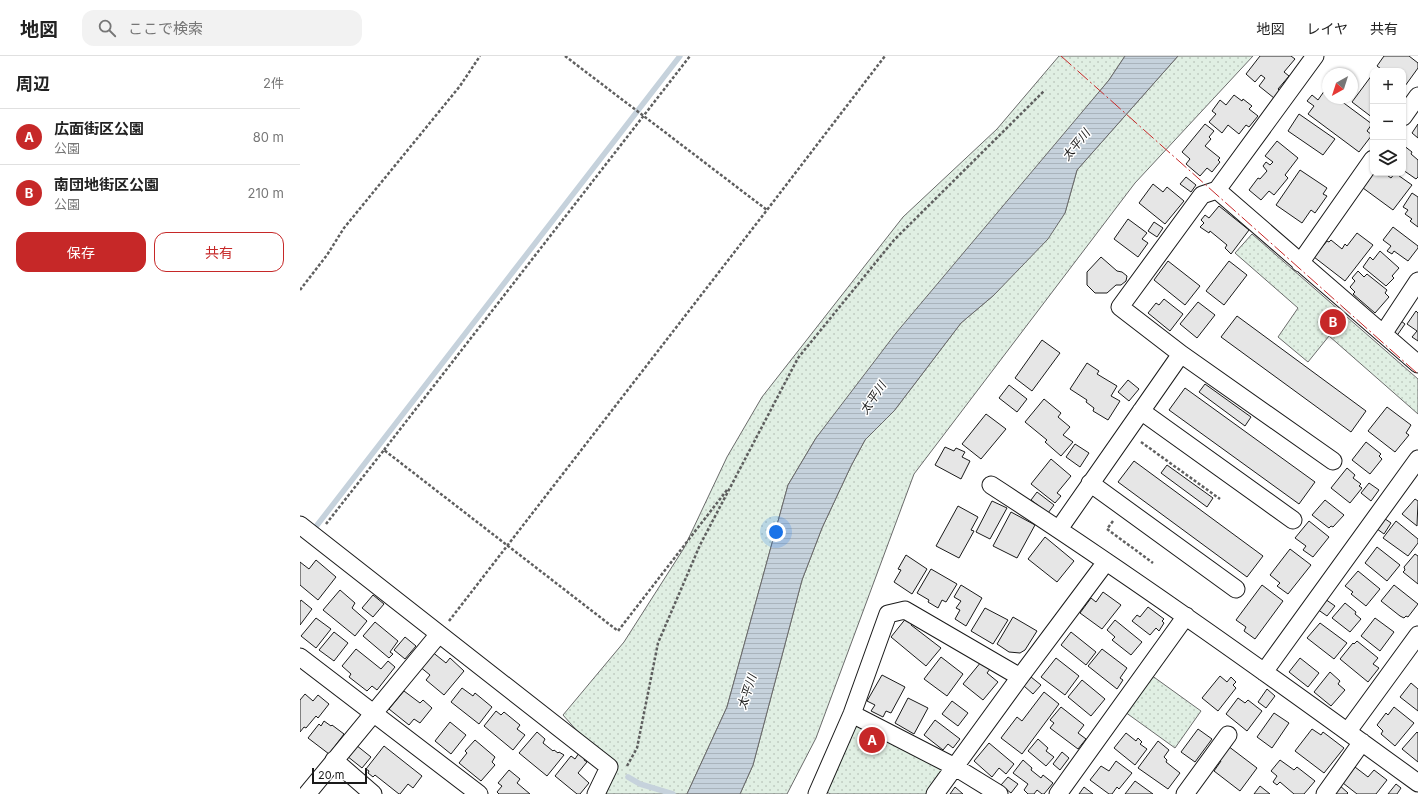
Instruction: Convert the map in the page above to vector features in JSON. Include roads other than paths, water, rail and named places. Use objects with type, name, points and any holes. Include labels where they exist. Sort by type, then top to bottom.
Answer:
[{"type":"street","points":[[1316,56],[1218,190],[1202,195],[1120,308],[1181,354],[1332,461]]},
{"type":"street","points":[[1406,113],[1418,96]]},
{"type":"street","points":[[1300,262],[1370,163]]},
{"type":"street","points":[[1218,190],[1418,364]]},
{"type":"street","points":[[1383,334],[1418,281]]},
{"type":"street","points":[[1059,529],[1181,354]]},
{"type":"street","points":[[1141,411],[1293,520]]},
{"type":"street","points":[[1264,672],[1418,459]]},
{"type":"street","points":[[1090,483],[1236,589]]},
{"type":"street","points":[[991,485],[1059,529],[1186,616],[1418,783]]},
{"type":"street","points":[[305,533],[439,634],[609,768],[596,794]]},
{"type":"street","points":[[935,794],[1106,562]]},
{"type":"street","points":[[817,794],[852,714],[888,614],[906,610],[1020,677]]},
{"type":"street","points":[[1058,794],[1186,616]]},
{"type":"street","points":[[307,794],[439,634]]},
{"type":"street","points":[[1348,732],[1418,635]]},
{"type":"street","points":[[300,657],[374,712],[479,794]]},
{"type":"street","points":[[852,714],[955,767],[999,794]]},
{"type":"street","points":[[1185,794],[1228,735]]},
{"type":"street","points":[[1325,794],[1362,742]]},
{"type":"street","points":[[334,760],[373,794]]},
{"type":"water","name":"太平川","points":[[1125,56],[1178,56],[1077,170],[1065,213],[1048,239],[994,295],[961,323],[894,411],[865,440],[822,528],[802,580],[753,765],[740,794],[687,794],[727,707],[788,485],[816,438],[896,333],[1109,80]]},
{"type":"waterway","points":[[311,533],[680,56]]},
{"type":"waterway","points":[[628,777],[640,784],[673,794]]},
{"type":"place","name":"南団地街区公園","points":[[1333,322]]},
{"type":"place","name":"広面街区公園","points":[[872,740]]}]
